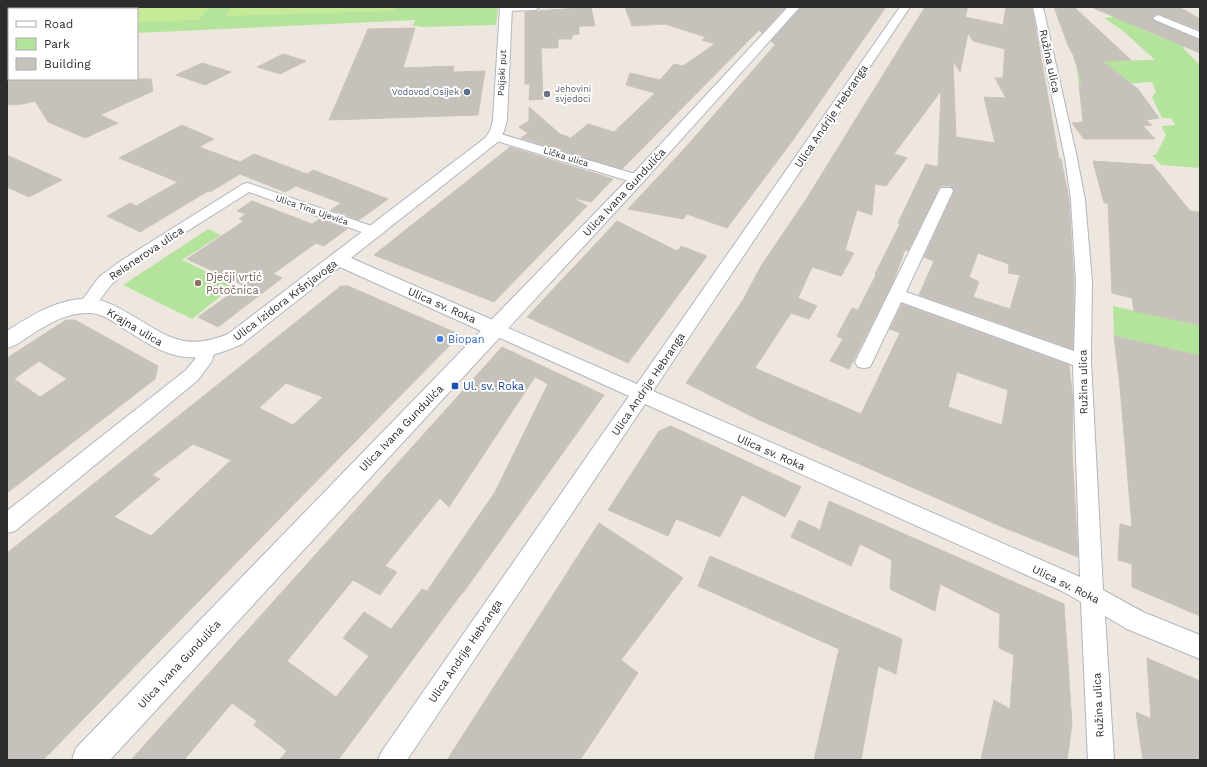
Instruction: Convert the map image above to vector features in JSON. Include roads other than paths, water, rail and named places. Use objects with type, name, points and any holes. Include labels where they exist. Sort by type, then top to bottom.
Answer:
[{"type":"main road","name":"Ulica Ivana Gundulića","points":[[88,760],[637,179],[794,7]]},
{"type":"main road","name":"Poljski put","points":[[494,136],[500,120],[506,8]]},
{"type":"main road","name":"Ulica Izidora Kršnjavoga","points":[[206,350],[235,339],[486,146],[494,136]]},
{"type":"main road","name":"Ulica sv. Roka","points":[[339,260],[495,329]]},
{"type":"main road","points":[[7,341],[49,315],[66,309],[86,306]]},
{"type":"main road","name":"Krajna ulica","points":[[86,306],[102,307],[169,347],[188,350],[206,350]]},
{"type":"street","points":[[506,8],[535,7]]},
{"type":"street","name":"Ulica Andrije Hebranga","points":[[391,760],[905,7]]},
{"type":"street","name":"Ružina ulica","points":[[1038,7],[1071,158],[1078,200],[1084,282],[1082,361],[1101,760]]},
{"type":"street","points":[[1158,18],[1200,36]]},
{"type":"street","name":"Lička ulica","points":[[494,136],[637,179]]},
{"type":"street","name":"Ulica Tina Ujevića","points":[[248,187],[375,232]]},
{"type":"street","name":"Reisnerova ulica","points":[[86,306],[105,281],[124,265],[248,187]]},
{"type":"street","points":[[864,362],[946,191]]},
{"type":"street","points":[[896,294],[1082,361]]},
{"type":"street","name":"Ulica sv. Roka","points":[[495,329],[1070,583],[1092,594],[1135,621],[1200,647]]},
{"type":"street","points":[[7,524],[192,375],[203,361],[206,350]]},
{"type":"place","name":"Vodovod Osijek","points":[[467,92]]},
{"type":"place","name":"Jehovini svjedoci","points":[[547,94]]},
{"type":"place","name":"Dječji vrtić Potočnica","points":[[198,283]]},
{"type":"place","name":"Biopan","points":[[440,339]]},
{"type":"place","name":"Ul. sv. Roka","points":[[455,386]]}]
